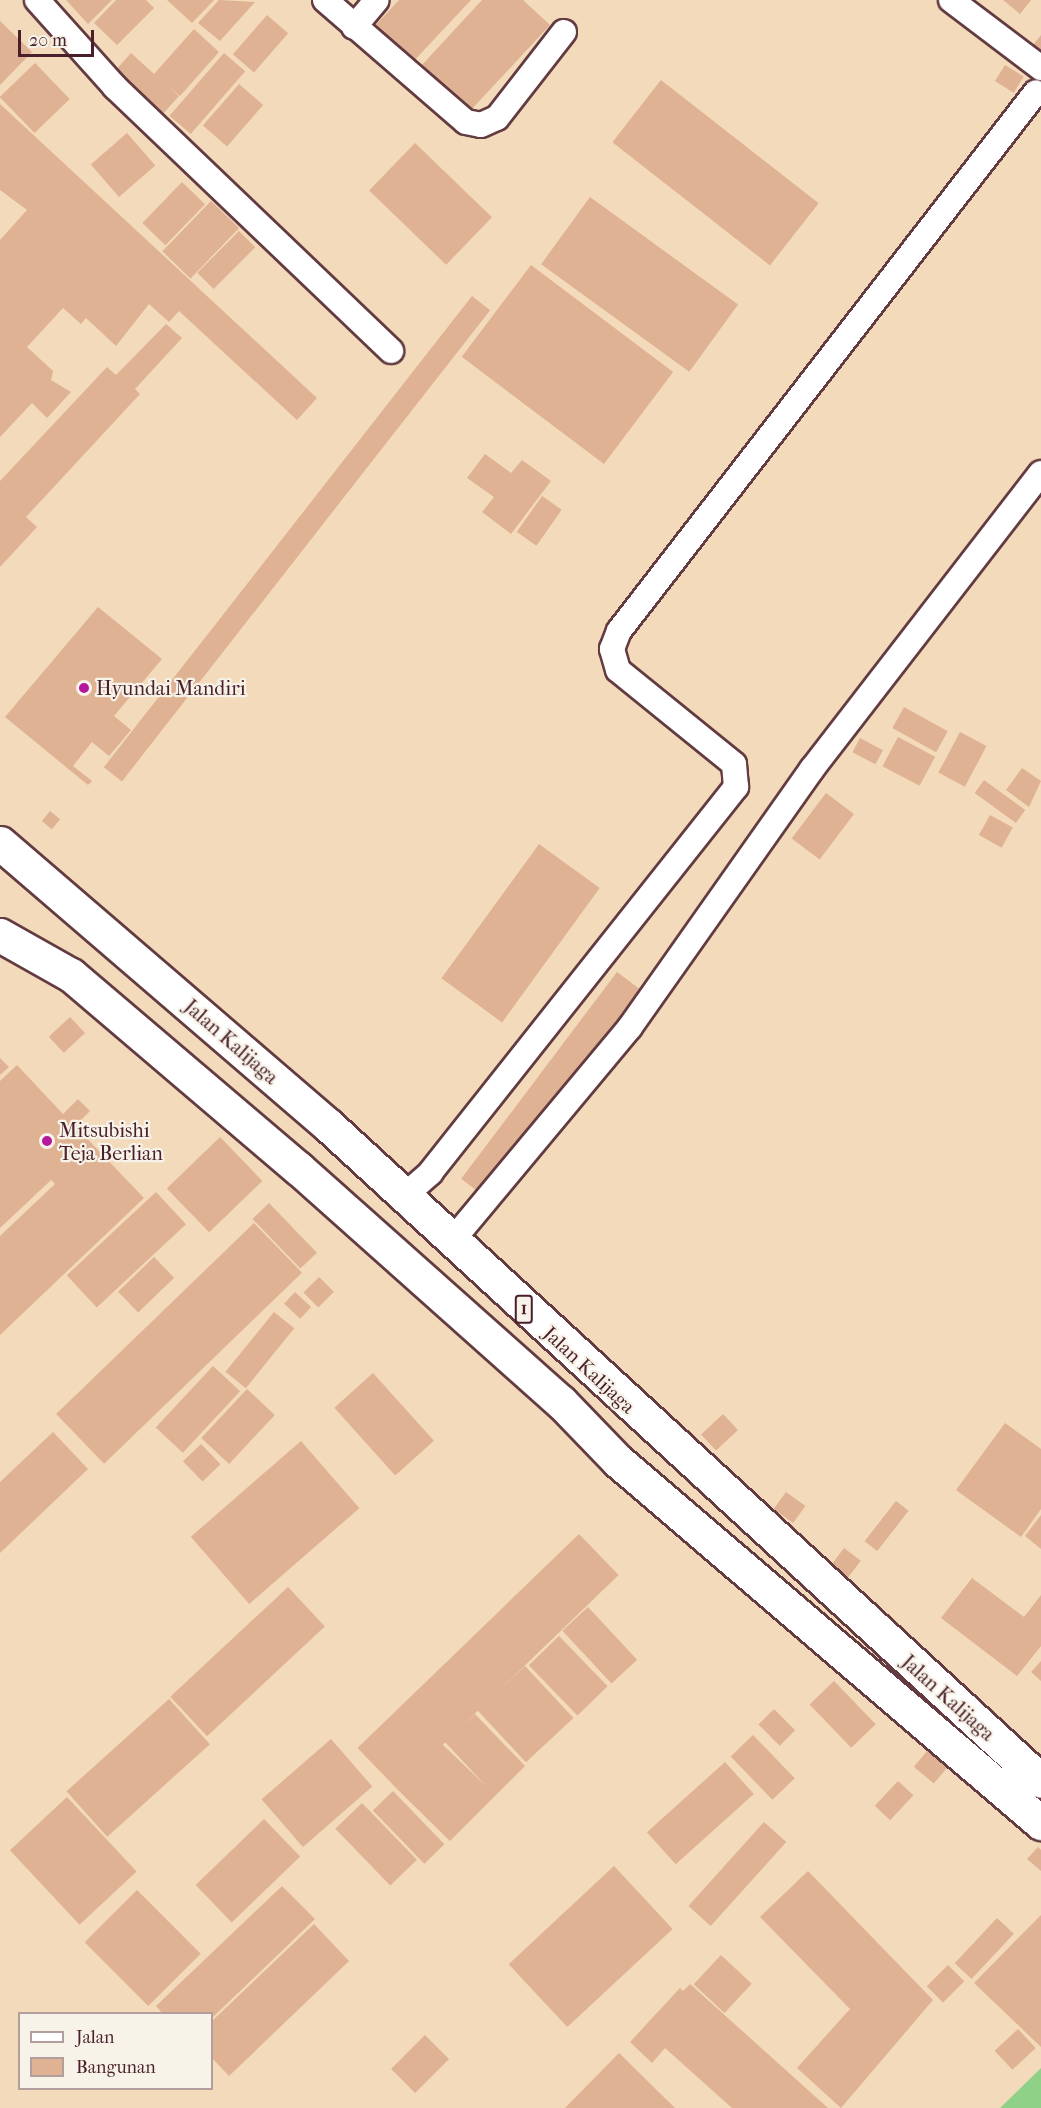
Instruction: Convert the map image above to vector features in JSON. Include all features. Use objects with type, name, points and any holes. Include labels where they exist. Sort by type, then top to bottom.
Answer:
[{"type":"highway","name":"Jalan Kalijaga","points":[[0,843],[329,1126],[451,1242],[1041,1781]]},
{"type":"highway","name":"Jalan Kalijaga","points":[[0,935],[71,975],[298,1168],[561,1402],[618,1461],[1041,1823]]},
{"type":"highway","points":[[298,1168],[329,1126]]},
{"type":"street","points":[[37,0],[115,87],[391,351]]},
{"type":"street","points":[[325,0],[466,122],[482,125],[497,118],[564,32]]},
{"type":"street","points":[[354,27],[377,0]]},
{"type":"street","points":[[951,0],[1041,68]]},
{"type":"street","points":[[404,1196],[430,1173],[736,787],[734,764],[618,670],[612,649],[619,632],[1036,92]]},
{"type":"street","points":[[451,1242],[630,1027],[812,769],[1041,473]]},
{"type":"green space","points":[[1041,2068],[1041,2108],[1000,2108]]},
{"type":"building","points":[[66,0],[112,0],[88,24]]},
{"type":"building","points":[[116,0],[146,0],[154,8],[117,45],[94,23]]},
{"type":"building","points":[[167,0],[214,0],[192,23]]},
{"type":"building","points":[[219,0],[255,2],[220,41],[198,23]]},
{"type":"building","points":[[399,0],[471,0],[410,65],[371,30]]},
{"type":"building","points":[[482,0],[523,0],[550,25],[470,111],[421,66]]},
{"type":"building","points":[[1003,0],[1031,0],[1020,14]]},
{"type":"building","points":[[267,15],[288,33],[254,73],[233,54]]},
{"type":"building","points":[[0,21],[32,52],[0,85]]},
{"type":"building","points":[[194,29],[219,52],[180,96],[168,86],[179,96],[162,115],[114,72],[131,53],[154,74]]},
{"type":"building","points":[[1041,35],[1041,51],[1033,45]]},
{"type":"building","points":[[224,53],[245,71],[191,134],[170,116]]},
{"type":"building","points":[[35,63],[70,99],[34,133],[0,97]]},
{"type":"building","points":[[1005,65],[1024,77],[1014,93],[995,81]]},
{"type":"building","points":[[661,80],[819,203],[770,265],[612,142]]},
{"type":"building","points":[[239,84],[263,105],[227,147],[203,126]]},
{"type":"building","points":[[0,104],[317,398],[297,420],[179,311],[169,322],[149,304],[116,346],[86,318],[81,324],[63,308],[27,347],[53,371],[51,380],[71,392],[47,418],[32,403],[0,437],[0,240],[27,210],[0,190]]},
{"type":"building","points":[[127,133],[155,165],[119,197],[91,164]]},
{"type":"building","points":[[415,143],[492,217],[446,265],[369,190]]},
{"type":"building","points":[[182,182],[205,204],[165,245],[142,223]]},
{"type":"building","points":[[590,197],[738,305],[689,372],[541,264]]},
{"type":"building","points":[[211,201],[239,228],[190,278],[162,251]]},
{"type":"building","points":[[239,231],[255,247],[214,289],[197,273]]},
{"type":"building","points":[[531,265],[673,372],[604,464],[462,357]]},
{"type":"building","points":[[472,296],[490,310],[122,781],[104,767]]},
{"type":"building","points":[[166,324],[182,338],[135,389],[140,394],[26,517],[37,527],[0,567],[0,481],[107,367],[116,375]]},
{"type":"building","points":[[485,454],[511,473],[522,460],[551,481],[511,534],[482,512],[494,497],[467,478]]},
{"type":"building","points":[[542,496],[562,510],[536,546],[517,532]]},
{"type":"building","name":"Hyundai Mandiri","points":[[98,607],[162,659],[114,716],[131,730],[109,756],[92,742],[73,766],[92,781],[88,785],[5,717]]},
{"type":"building","points":[[904,707],[948,731],[936,752],[892,728]]},
{"type":"building","points":[[960,732],[986,746],[965,787],[938,773]]},
{"type":"building","points":[[898,737],[935,757],[920,786],[883,766]]},
{"type":"building","points":[[860,738],[883,750],[875,764],[852,752]]},
{"type":"building","points":[[1022,768],[1041,781],[1029,807],[1006,790]]},
{"type":"building","points":[[984,780],[1025,810],[1016,823],[975,793]]},
{"type":"building","points":[[826,793],[854,814],[820,860],[792,839]]},
{"type":"building","points":[[50,811],[60,819],[52,829],[42,821]]},
{"type":"building","points":[[990,815],[1013,828],[1002,848],[979,835]]},
{"type":"building","points":[[539,844],[600,888],[502,1022],[441,978]]},
{"type":"building","points":[[617,972],[641,990],[485,1197],[461,1179]]},
{"type":"building","points":[[70,1017],[85,1033],[64,1053],[49,1037]]},
{"type":"building","points":[[0,1058],[9,1067],[0,1075]]},
{"type":"building","points":[[17,1065],[63,1114],[78,1099],[90,1111],[75,1126],[144,1198],[0,1335],[0,1236],[55,1184],[51,1180],[0,1228],[0,1081]]},
{"type":"building","points":[[220,1137],[262,1181],[209,1232],[167,1188]]},
{"type":"building","points":[[156,1192],[186,1224],[97,1307],[67,1275]]},
{"type":"building","points":[[269,1203],[317,1253],[300,1269],[252,1219]]},
{"type":"building","points":[[254,1223],[302,1273],[104,1464],[56,1414]]},
{"type":"building","points":[[154,1257],[174,1278],[138,1313],[118,1292]]},
{"type":"building","points":[[319,1277],[334,1292],[318,1307],[303,1293]]},
{"type":"building","points":[[295,1292],[311,1307],[300,1319],[284,1304]]},
{"type":"building","points":[[274,1312],[294,1328],[246,1388],[226,1372]]},
{"type":"building","points":[[213,1366],[240,1391],[183,1453],[156,1427]]},
{"type":"building","points":[[373,1373],[434,1441],[395,1475],[334,1408]]},
{"type":"building","points":[[247,1389],[275,1415],[229,1464],[201,1438]]},
{"type":"building","points":[[723,1414],[738,1430],[716,1451],[701,1434]]},
{"type":"building","points":[[1005,1423],[1041,1449],[1041,1509],[1021,1537],[956,1490]]},
{"type":"building","points":[[53,1432],[88,1469],[0,1553],[0,1482]]},
{"type":"building","points":[[301,1441],[359,1508],[249,1604],[191,1537]]},
{"type":"building","points":[[201,1444],[220,1464],[202,1482],[183,1461]]},
{"type":"building","points":[[786,1492],[805,1506],[793,1523],[774,1509]]},
{"type":"building","points":[[896,1501],[909,1511],[877,1551],[865,1541]]},
{"type":"building","points":[[1041,1515],[1041,1549],[1025,1536]]},
{"type":"building","points":[[579,1534],[619,1575],[397,1789],[357,1748]]},
{"type":"building","points":[[844,1548],[861,1561],[846,1581],[829,1568]]},
{"type":"building","points":[[972,1578],[1024,1617],[1041,1595],[1041,1646],[1017,1676],[941,1618]]},
{"type":"building","points":[[288,1587],[325,1626],[207,1736],[170,1697]]},
{"type":"building","points":[[588,1607],[637,1660],[612,1684],[562,1631]]},
{"type":"building","points":[[559,1636],[608,1686],[577,1716],[529,1665]]},
{"type":"building","points":[[1041,1661],[1041,1681],[1031,1672]]},
{"type":"building","points":[[525,1666],[573,1718],[526,1762],[477,1710]]},
{"type":"building","points":[[834,1681],[876,1724],[851,1748],[810,1705]]},
{"type":"building","points":[[169,1699],[210,1744],[107,1837],[66,1791]]},
{"type":"building","points":[[774,1709],[795,1730],[780,1746],[758,1725]]},
{"type":"building","points":[[475,1714],[525,1766],[450,1841],[397,1789],[442,1744],[486,1786],[445,1742]]},
{"type":"building","points":[[753,1735],[795,1778],[772,1800],[731,1757]]},
{"type":"building","points":[[331,1739],[372,1787],[303,1847],[262,1799]]},
{"type":"building","points":[[928,1750],[948,1767],[934,1784],[914,1767]]},
{"type":"building","points":[[725,1762],[754,1794],[676,1864],[647,1832]]},
{"type":"building","points":[[898,1781],[913,1795],[890,1820],[875,1806]]},
{"type":"building","points":[[393,1791],[444,1844],[424,1864],[373,1810]]},
{"type":"building","points":[[67,1797],[137,1872],[80,1925],[10,1850]]},
{"type":"building","points":[[362,1803],[417,1860],[390,1886],[335,1829]]},
{"type":"building","points":[[264,1819],[300,1856],[232,1922],[196,1885]]},
{"type":"building","points":[[764,1822],[786,1842],[711,1926],[688,1906]]},
{"type":"building","points":[[1038,1847],[1041,1850],[1041,1871],[1027,1859]]},
{"type":"building","points":[[614,1866],[673,1929],[567,2027],[509,1964]]},
{"type":"building","points":[[808,1871],[933,2000],[841,2108],[797,2068],[850,2009],[760,1917]]},
{"type":"building","points":[[282,1886],[315,1919],[213,2017],[213,2012],[161,2012],[156,2006]]},
{"type":"building","points":[[137,1890],[201,1954],[148,2006],[85,1942]]},
{"type":"building","points":[[1041,1915],[1041,2047],[974,1983]]},
{"type":"building","points":[[997,1918],[1014,1934],[972,1979],[955,1963]]},
{"type":"building","points":[[314,1924],[349,1961],[229,2076],[213,2059],[213,2020]]},
{"type":"building","points":[[721,1955],[752,1984],[724,2013],[694,1984]]},
{"type":"building","points":[[948,1965],[964,1981],[943,2002],[927,1986]]},
{"type":"building","points":[[690,1984],[828,2108],[732,2108],[665,2048],[652,2063],[630,2042],[680,1988],[683,1991]]},
{"type":"building","points":[[1018,2029],[1036,2048],[1012,2070],[995,2051]]},
{"type":"building","points":[[425,2035],[449,2059],[415,2093],[391,2069]]},
{"type":"building","points":[[619,2053],[675,2108],[565,2108]]},
{"type":"place","name":"Hyundai Mandiri","points":[[84,688]]},
{"type":"place","name":"Mitsubishi Teja Berlian","points":[[47,1141]]}]
